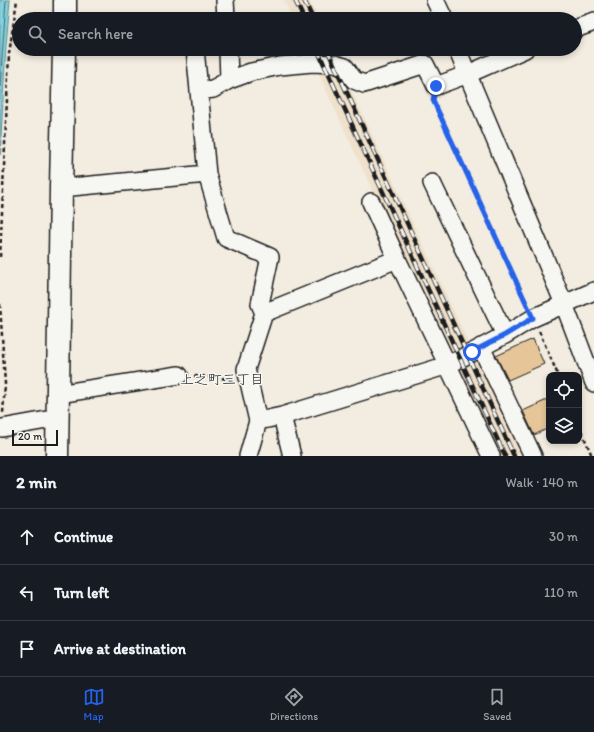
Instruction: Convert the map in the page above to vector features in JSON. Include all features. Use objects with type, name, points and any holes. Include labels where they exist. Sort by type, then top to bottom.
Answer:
[{"type":"street","points":[[65,0],[65,12]]},
{"type":"street","points":[[225,0],[226,12]]},
{"type":"street","points":[[435,0],[441,12]]},
{"type":"street","points":[[582,26],[594,22]]},
{"type":"street","points":[[57,456],[64,56]]},
{"type":"street","points":[[196,56],[207,174],[226,238],[270,257],[260,304],[264,313],[246,369],[258,421],[248,456]]},
{"type":"street","points":[[228,56],[229,80]]},
{"type":"street","points":[[460,56],[564,304],[594,383]]},
{"type":"street","points":[[199,91],[213,89],[229,80],[251,72],[280,66],[312,63],[334,64],[345,67],[354,80],[364,84],[426,64],[436,86],[509,56]]},
{"type":"street","points":[[61,188],[207,174]]},
{"type":"street","points":[[432,183],[505,335]]},
{"type":"street","points":[[371,202],[491,456]]},
{"type":"street","points":[[264,313],[397,259]]},
{"type":"street","points":[[258,421],[282,416],[448,365],[505,335],[533,318],[594,291]]},
{"type":"street","points":[[482,347],[533,456]]},
{"type":"street","points":[[58,394],[179,375]]},
{"type":"street","points":[[282,416],[292,456]]},
{"type":"street","points":[[2,428],[58,418]]},
{"type":"path","points":[[15,12],[17,0]]},
{"type":"path","points":[[0,257],[9,54],[12,34]]},
{"type":"path","points":[[436,86],[433,100],[557,372]]},
{"type":"path","points":[[0,304],[5,384],[2,428]]},
{"type":"path","points":[[179,375],[218,377],[249,384]]},
{"type":"path","points":[[582,432],[592,456]]},
{"type":"shaded area","points":[[284,0],[309,0],[315,12],[290,12]]},
{"type":"shaded area","points":[[310,56],[335,56],[521,456],[496,456]]},
{"type":"water","points":[[0,0],[10,0],[0,155]]},
{"type":"building","points":[[533,339],[544,364],[508,380],[496,356]]},
{"type":"building","points":[[546,400],[546,429],[534,435],[523,411]]},
{"type":"railway","points":[[295,0],[301,12]]},
{"type":"railway","points":[[304,0],[310,12]]},
{"type":"railway","points":[[320,56],[505,456]]},
{"type":"railway","points":[[330,56],[514,456]]},
{"type":"district","name":"上之町三丁目","points":[[222,379]]},
{"type":"route","points":[[436,86],[433,100],[533,318],[505,335],[472,352]]}]
